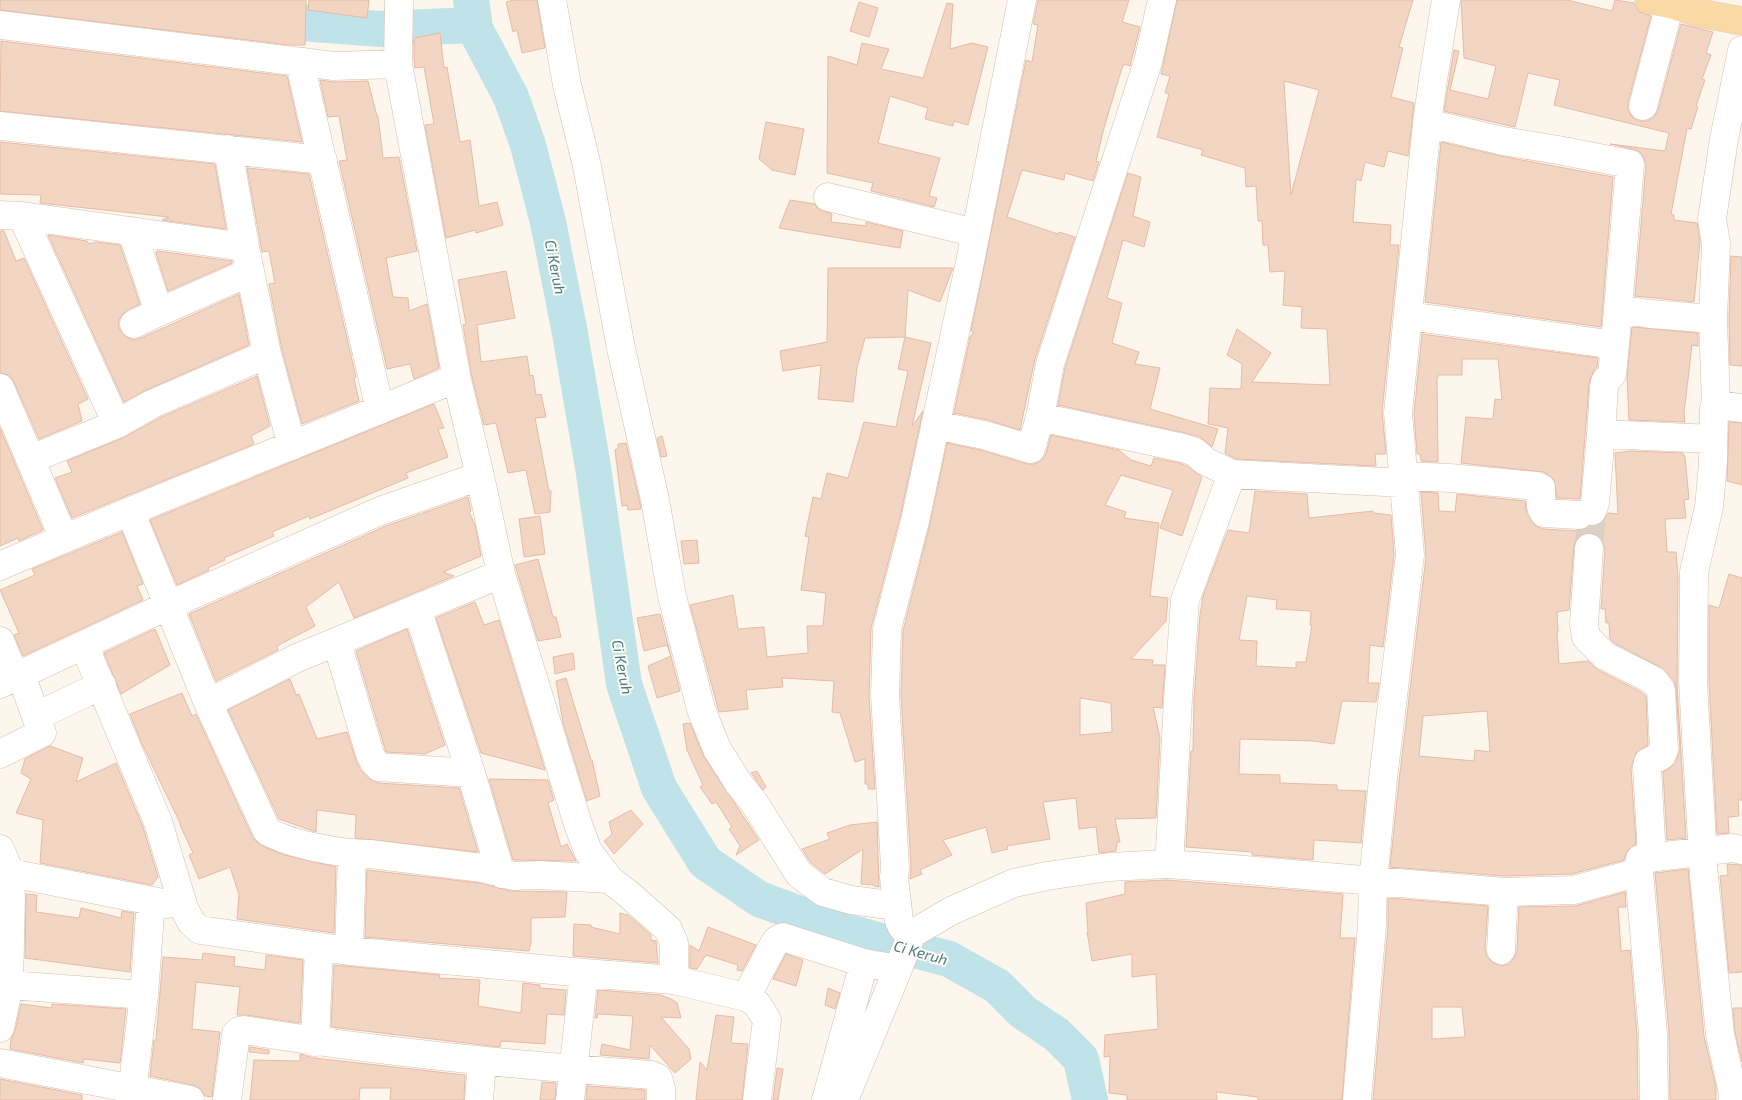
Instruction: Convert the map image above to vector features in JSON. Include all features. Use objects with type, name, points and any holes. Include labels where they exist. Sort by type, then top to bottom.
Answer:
[{"type":"main road","points":[[1660,2],[1699,7],[1742,21]]},
{"type":"street","points":[[399,0],[398,55],[457,380],[501,574],[588,852],[609,880],[626,892],[668,929],[674,943],[674,980]]},
{"type":"street","points":[[552,0],[567,84],[586,166],[621,348],[655,500],[672,596],[701,709],[717,749],[739,784],[755,804],[799,874],[823,892],[851,900],[897,906]]},
{"type":"street","points":[[844,1100],[904,952],[894,877],[885,695],[887,629],[915,521],[976,232],[1022,0]]},
{"type":"street","points":[[935,425],[964,430],[1031,449],[1040,417],[1050,364],[1148,62],[1162,0]]},
{"type":"street","points":[[1357,1100],[1372,925],[1373,882],[1383,779],[1410,555],[1398,414],[1427,122],[1446,0]]},
{"type":"street","points":[[1644,106],[1660,2]]},
{"type":"street","points":[[0,25],[334,66],[398,55]]},
{"type":"street","points":[[1733,1100],[1720,1034],[1702,851],[1693,682],[1694,572],[1709,507],[1713,463],[1714,408],[1729,407],[1713,318],[1716,244],[1712,219],[1724,139],[1742,50]]},
{"type":"street","points":[[304,62],[303,76],[380,410]]},
{"type":"street","points":[[1040,417],[1183,448],[1195,452],[1205,461],[1232,474],[1404,479],[1450,478],[1537,486],[1541,488],[1541,508],[1544,512],[1586,513],[1594,503],[1604,387],[1605,382],[1612,374],[1616,345],[1630,164],[1502,141],[1427,122]]},
{"type":"street","points":[[0,126],[323,160]]},
{"type":"street","points":[[228,149],[267,354],[292,446]]},
{"type":"street","points":[[828,197],[976,232]]},
{"type":"street","points":[[11,216],[132,231],[248,260]]},
{"type":"street","points":[[11,216],[117,424]]},
{"type":"street","points":[[132,231],[159,312]]},
{"type":"street","points":[[134,324],[159,312],[248,260]]},
{"type":"street","points":[[1618,309],[1650,314],[1713,318]]},
{"type":"street","points":[[1409,316],[1494,326],[1616,345]]},
{"type":"street","points":[[31,459],[117,424],[152,404],[267,354]]},
{"type":"street","points":[[0,566],[130,511],[457,380]]},
{"type":"street","points":[[0,388],[64,539]]},
{"type":"street","points":[[1601,434],[1713,439]]},
{"type":"street","points":[[1168,857],[1186,600],[1232,474]]},
{"type":"street","points":[[12,679],[168,606],[380,511],[480,476]]},
{"type":"street","points":[[130,511],[208,703],[266,831],[297,842],[352,854],[370,854],[482,868],[502,874],[609,880]]},
{"type":"street","points":[[1589,548],[1584,624],[1586,637],[1605,656],[1649,678],[1661,690],[1664,750],[1661,756],[1648,762],[1647,767],[1646,865],[1654,1100]]},
{"type":"street","points":[[208,703],[297,658],[501,574]]},
{"type":"street","points":[[417,609],[502,874]]},
{"type":"street","points":[[0,641],[12,679],[37,716],[42,730],[41,734],[0,754]]},
{"type":"street","points":[[337,643],[370,754],[379,767],[471,773]]},
{"type":"street","points":[[84,645],[158,822],[184,908],[191,922],[200,930],[348,951],[674,980],[746,997],[757,1004],[767,1020],[757,1100]]},
{"type":"street","points":[[37,716],[102,685]]},
{"type":"street","points":[[746,997],[774,944],[783,937],[864,963],[904,952],[951,911],[1014,883],[1168,857],[1210,867],[1504,892],[1574,890],[1646,865],[1702,851],[1732,848],[1742,850]]},
{"type":"street","points":[[348,951],[352,854]]},
{"type":"street","points":[[0,1028],[9,985],[5,861],[151,901],[184,908]]},
{"type":"street","points":[[1502,950],[1504,892]]},
{"type":"street","points":[[131,1095],[144,996],[151,901]]},
{"type":"street","points":[[315,1042],[319,947]]},
{"type":"street","points":[[826,1100],[864,963]]},
{"type":"street","points":[[570,1100],[584,973]]},
{"type":"street","points":[[9,985],[144,996]]},
{"type":"street","points":[[227,1100],[236,1034],[244,1030],[315,1042],[482,1062],[651,1075],[658,1078],[662,1088],[661,1100]]},
{"type":"street","points":[[479,1100],[482,1062]]},
{"type":"street","points":[[0,1063],[131,1095],[190,1100]]},
{"type":"building","points":[[0,0],[306,0],[305,45],[289,45],[0,10]]},
{"type":"building","points":[[309,0],[369,0],[367,18],[308,10]]},
{"type":"building","points":[[537,0],[545,48],[522,53],[517,30],[513,32],[506,2]]},
{"type":"building","points":[[1038,0],[1129,0],[1122,22],[1140,27],[1130,66],[1124,64],[1121,71],[1104,128],[1096,161],[1099,162],[1093,181],[1065,173],[1064,180],[1022,170],[1007,217],[1058,234],[1059,232],[1075,237],[1035,359],[1020,430],[988,420],[954,413],[970,337],[974,332],[971,331],[1026,60],[1032,62],[1038,25],[1033,24]]},
{"type":"building","points":[[1177,0],[1413,0],[1399,47],[1403,48],[1391,97],[1414,103],[1408,156],[1388,151],[1384,167],[1365,162],[1361,181],[1356,179],[1353,222],[1391,225],[1390,245],[1399,245],[1382,412],[1386,454],[1375,454],[1376,466],[1236,459],[1225,453],[1228,428],[1208,424],[1210,388],[1241,389],[1242,364],[1227,355],[1237,329],[1271,353],[1252,382],[1330,385],[1327,329],[1301,328],[1302,307],[1283,305],[1285,271],[1270,272],[1268,245],[1263,245],[1262,221],[1258,221],[1256,186],[1246,187],[1245,168],[1201,155],[1203,150],[1157,137],[1169,94],[1165,93],[1170,76],[1161,74]],"holes":[[[1284,81],[1319,90],[1291,195]]]},
{"type":"building","points":[[1461,0],[1567,0],[1612,11],[1615,0],[1634,3],[1639,12],[1651,16],[1628,102],[1628,110],[1632,117],[1639,121],[1647,121],[1654,117],[1658,110],[1681,24],[1713,32],[1706,53],[1711,55],[1702,79],[1705,80],[1696,106],[1698,107],[1691,129],[1687,128],[1671,214],[1674,215],[1674,220],[1697,223],[1700,242],[1694,302],[1635,296],[1646,165],[1640,152],[1610,144],[1665,151],[1669,133],[1554,105],[1560,80],[1528,73],[1515,127],[1444,111],[1454,50],[1459,51],[1450,90],[1488,99],[1496,66],[1464,58]]},
{"type":"building","points":[[859,2],[878,8],[869,37],[850,31]]},
{"type":"building","points":[[947,3],[953,4],[950,49],[972,43],[988,47],[968,125],[954,121],[953,126],[925,119],[928,108],[890,96],[878,143],[940,158],[929,196],[937,198],[934,207],[871,191],[873,183],[827,173],[828,56],[857,65],[862,43],[889,49],[881,69],[923,78]]},
{"type":"building","points":[[440,33],[444,68],[447,67],[460,142],[470,140],[479,206],[497,202],[503,225],[476,233],[475,230],[446,238],[425,125],[434,124],[424,67],[415,68],[414,59],[414,38]]},
{"type":"building","points":[[1,41],[287,76],[302,142],[0,111]]},
{"type":"building","points":[[320,80],[334,82],[368,81],[378,116],[383,158],[399,157],[417,251],[386,258],[393,297],[408,298],[409,311],[427,304],[439,368],[414,379],[410,364],[387,369],[339,161],[347,160],[339,116],[328,117]]},
{"type":"building","points":[[766,122],[804,129],[795,175],[772,170],[759,159]]},
{"type":"building","points":[[0,142],[215,164],[226,229],[162,220],[169,217],[40,203],[41,195],[0,194]]},
{"type":"building","points":[[1441,142],[1500,156],[1613,177],[1601,327],[1425,302]]},
{"type":"building","points":[[247,168],[309,174],[356,377],[354,378],[359,401],[302,424],[282,350],[269,284],[275,283],[269,251],[262,252]]},
{"type":"building","points":[[1128,173],[1141,177],[1133,216],[1150,222],[1144,247],[1123,240],[1107,298],[1122,303],[1112,343],[1139,352],[1135,364],[1160,368],[1150,409],[1218,429],[1212,447],[1200,437],[1186,433],[1058,405],[1065,368]]},
{"type":"building","points":[[790,200],[815,204],[818,209],[832,214],[831,222],[866,226],[866,222],[903,231],[900,248],[779,228]]},
{"type":"building","points":[[0,231],[4,231],[16,261],[24,258],[88,399],[78,404],[82,421],[39,439],[14,382],[9,375],[0,373]]},
{"type":"building","points":[[48,235],[87,241],[89,244],[96,242],[120,245],[140,304],[127,310],[121,316],[118,323],[120,330],[126,337],[133,340],[141,338],[239,294],[249,345],[146,390],[124,402]]},
{"type":"building","points":[[157,251],[232,261],[232,263],[168,291]]},
{"type":"building","points":[[1731,256],[1742,257],[1742,366],[1730,365]]},
{"type":"building","points":[[828,268],[953,268],[940,302],[908,290],[905,337],[865,338],[857,368],[853,402],[818,399],[821,365],[783,371],[780,351],[827,342]]},
{"type":"building","points":[[506,271],[515,318],[477,325],[481,362],[527,356],[530,376],[533,375],[536,395],[541,394],[546,417],[535,418],[549,491],[551,491],[550,512],[535,514],[526,470],[508,473],[496,423],[484,425],[472,377],[463,325],[466,324],[458,280]]},
{"type":"building","points":[[1632,327],[1698,333],[1698,346],[1692,345],[1684,413],[1685,422],[1629,420],[1627,377]]},
{"type":"building","points":[[1422,334],[1598,358],[1597,367],[1589,384],[1580,499],[1557,498],[1554,480],[1544,472],[1461,463],[1466,417],[1493,419],[1495,399],[1502,400],[1498,359],[1462,359],[1462,375],[1438,375],[1438,462],[1421,461],[1420,454],[1417,454],[1414,413]]},
{"type":"building","points":[[905,337],[931,343],[912,426],[923,411],[900,517],[871,628],[869,696],[875,789],[868,789],[868,784],[865,784],[865,759],[855,762],[840,713],[832,712],[834,681],[782,678],[783,687],[746,690],[748,709],[719,712],[690,605],[733,595],[738,629],[764,627],[767,657],[808,653],[807,626],[823,626],[826,593],[801,590],[809,537],[805,536],[813,497],[821,499],[827,473],[848,478],[864,422],[896,427],[908,371],[898,369]]},
{"type":"building","points":[[257,376],[270,426],[251,436],[254,444],[72,518],[55,478],[72,472],[67,461],[123,438],[159,418]]},
{"type":"building","points":[[434,404],[444,428],[438,429],[448,457],[406,473],[408,478],[310,519],[309,516],[272,532],[274,536],[224,558],[225,560],[208,568],[209,570],[177,585],[150,520]]},
{"type":"building","points":[[1729,422],[1742,423],[1742,485],[1727,481]]},
{"type":"building","points":[[0,428],[43,530],[19,541],[18,538],[0,546]]},
{"type":"building","points":[[1051,435],[1119,450],[1131,460],[1151,466],[1154,458],[1179,463],[1187,466],[1202,477],[1182,536],[1160,528],[1173,490],[1121,475],[1105,505],[1126,512],[1124,518],[1159,523],[1150,596],[1168,598],[1166,621],[1131,659],[1153,660],[1152,665],[1165,665],[1162,708],[1153,707],[1160,738],[1156,818],[1115,819],[1120,842],[1117,842],[1116,851],[1099,853],[1096,827],[1079,829],[1076,798],[1043,802],[1050,839],[1007,846],[1008,849],[992,853],[986,827],[943,840],[952,855],[920,870],[922,874],[910,879],[911,866],[901,695],[903,631],[930,524],[947,443],[980,450],[1027,464],[1041,461],[1046,454]],"holes":[[[1080,698],[1111,703],[1112,732],[1080,735]]]},
{"type":"building","points":[[662,436],[667,456],[661,457],[657,438]]},
{"type":"building","points":[[626,443],[641,509],[628,510],[627,505],[622,506],[615,450],[618,448],[618,444]]},
{"type":"building","points":[[1631,451],[1683,453],[1685,457],[1689,499],[1684,500],[1686,518],[1665,519],[1667,552],[1676,552],[1678,576],[1677,683],[1686,838],[1667,840],[1663,772],[1675,764],[1680,750],[1674,681],[1664,669],[1614,643],[1610,639],[1609,623],[1606,623],[1605,609],[1601,609],[1605,549],[1598,535],[1590,532],[1576,539],[1574,546],[1569,610],[1557,612],[1559,664],[1588,661],[1598,670],[1646,696],[1648,745],[1636,753],[1631,768],[1636,844],[1627,851],[1624,860],[1572,874],[1504,876],[1390,867],[1426,557],[1421,492],[1438,493],[1439,511],[1455,512],[1457,494],[1525,501],[1527,514],[1536,526],[1543,529],[1579,531],[1602,523],[1608,513],[1618,514],[1615,453]],"holes":[[[1487,711],[1490,752],[1475,750],[1474,761],[1419,756],[1423,716]]]},
{"type":"building","points":[[1255,491],[1307,494],[1309,518],[1373,511],[1373,513],[1391,515],[1394,555],[1383,647],[1370,645],[1368,683],[1379,683],[1376,702],[1342,701],[1334,744],[1313,741],[1240,739],[1239,774],[1280,775],[1280,783],[1337,785],[1337,790],[1366,791],[1361,843],[1314,840],[1313,860],[1252,855],[1252,852],[1186,847],[1191,751],[1193,751],[1194,700],[1203,596],[1228,530],[1249,533]],"holes":[[[1247,596],[1277,600],[1276,609],[1311,611],[1310,625],[1312,625],[1306,662],[1296,662],[1296,668],[1256,666],[1257,641],[1239,640]]]},
{"type":"building","points":[[468,497],[471,511],[469,512],[475,525],[481,556],[443,572],[454,576],[354,618],[339,582],[306,607],[315,626],[277,646],[278,650],[216,681],[189,614],[386,526]]},
{"type":"building","points":[[540,516],[545,554],[524,557],[519,519]]},
{"type":"building","points":[[122,532],[143,584],[137,586],[143,600],[23,656],[14,635],[19,633],[0,590],[35,575],[32,569]]},
{"type":"building","points":[[697,540],[699,563],[684,564],[681,541]]},
{"type":"building","points":[[538,559],[553,617],[556,617],[561,637],[538,641],[515,565]]},
{"type":"building","points":[[1729,574],[1742,578],[1742,800],[1738,800],[1739,816],[1728,817],[1729,833],[1717,834],[1709,682],[1709,605],[1719,608]]},
{"type":"building","points":[[475,602],[484,625],[499,620],[545,770],[481,753],[436,618]]},
{"type":"building","points":[[660,614],[671,655],[667,645],[644,651],[637,618]]},
{"type":"building","points":[[155,629],[170,665],[121,694],[104,653]]},
{"type":"building","points":[[407,629],[445,745],[425,754],[386,752],[356,651]]},
{"type":"building","points":[[573,653],[575,669],[555,674],[553,657]]},
{"type":"building","points":[[671,656],[680,691],[657,698],[648,666]]},
{"type":"building","points":[[566,678],[592,760],[600,796],[587,801],[563,723],[556,681]]},
{"type":"building","points":[[290,679],[296,695],[299,694],[317,739],[347,732],[356,761],[368,778],[378,783],[459,788],[478,852],[355,838],[356,815],[317,810],[316,832],[279,819],[228,710]]},
{"type":"building","points":[[182,693],[192,716],[196,714],[253,838],[260,845],[284,855],[336,867],[334,933],[237,919],[239,895],[230,867],[199,879],[189,855],[193,853],[130,714]]},
{"type":"building","points":[[690,723],[704,757],[759,840],[736,855],[740,846],[729,829],[732,827],[716,802],[712,804],[700,787],[703,785],[687,750],[683,724]]},
{"type":"building","points":[[50,746],[83,758],[76,782],[116,763],[143,827],[158,877],[152,885],[40,863],[43,820],[16,813],[31,779],[21,773],[25,759]]},
{"type":"building","points":[[757,771],[766,787],[763,790],[751,773]]},
{"type":"building","points":[[489,779],[548,780],[554,800],[548,803],[561,847],[567,844],[576,861],[513,860]]},
{"type":"building","points":[[631,810],[643,824],[614,854],[604,841],[612,834],[609,822]]},
{"type":"building","points":[[877,822],[879,887],[861,884],[863,849],[825,874],[811,863],[802,849],[830,839],[827,833],[850,825]]},
{"type":"building","points":[[1727,864],[1742,865],[1742,972],[1729,973],[1720,876],[1728,875]]},
{"type":"building","points":[[1688,869],[1704,1036],[1716,1087],[1716,1100],[1670,1100],[1669,1033],[1655,873]]},
{"type":"building","points":[[367,870],[479,883],[510,891],[567,892],[565,917],[531,918],[531,943],[529,951],[365,937]]},
{"type":"building","points":[[1167,880],[1343,894],[1340,938],[1355,938],[1342,1100],[1258,1100],[1258,1097],[1216,1092],[1217,1100],[1127,1100],[1127,1095],[1109,1093],[1110,1056],[1104,1057],[1105,1035],[1158,1029],[1156,974],[1132,977],[1132,954],[1092,961],[1087,932],[1086,903],[1125,894],[1125,882]]},
{"type":"building","points":[[1625,892],[1626,907],[1618,907],[1621,951],[1630,950],[1637,1035],[1638,1100],[1373,1100],[1388,926],[1388,898],[1488,906],[1485,949],[1487,957],[1493,963],[1501,966],[1509,964],[1517,951],[1519,907],[1575,906]],"holes":[[[1432,1007],[1462,1007],[1465,1037],[1432,1039]]]},
{"type":"building","points":[[26,894],[37,895],[36,912],[79,918],[81,908],[121,918],[122,911],[134,913],[130,972],[25,958]]},
{"type":"building","points":[[620,913],[628,915],[651,935],[651,940],[656,941],[658,963],[573,956],[574,924],[591,925],[591,927],[620,934]]},
{"type":"building","points":[[708,927],[756,945],[742,971],[737,970],[738,965],[706,955],[697,969],[690,968],[690,945],[699,951]]},
{"type":"building","points":[[203,953],[235,957],[234,966],[265,970],[266,955],[303,960],[300,1023],[237,1015],[240,987],[196,982],[192,1029],[220,1032],[212,1097],[205,1096],[201,1089],[193,1085],[150,1076],[154,1040],[156,1040],[163,957],[202,960]]},
{"type":"building","points":[[786,954],[803,960],[796,986],[773,979]]},
{"type":"building","points":[[334,965],[440,975],[439,978],[480,980],[478,1006],[521,1013],[523,983],[540,985],[540,988],[566,990],[564,1015],[547,1014],[545,1044],[501,1041],[500,1047],[331,1027]]},
{"type":"building","points":[[828,988],[840,993],[835,1009],[825,1005]]},
{"type":"building","points":[[598,990],[661,995],[673,1000],[677,1003],[681,1018],[661,1017],[689,1049],[691,1059],[675,1073],[650,1045],[649,1059],[600,1055],[602,1044],[630,1050],[633,1016],[598,1014],[597,1018],[595,1018]]},
{"type":"building","points":[[21,1004],[52,1008],[52,1004],[126,1009],[120,1063],[84,1059],[83,1063],[10,1049]]},
{"type":"building","points":[[1733,1008],[1742,1008],[1742,1062],[1735,1032]]},
{"type":"building","points":[[716,1015],[734,1017],[731,1043],[748,1044],[742,1100],[696,1100],[700,1062],[707,1070]]},
{"type":"building","points":[[250,1047],[269,1050],[269,1054],[249,1052]]},
{"type":"building","points":[[300,1054],[314,1058],[465,1075],[464,1100],[390,1100],[391,1088],[360,1088],[359,1100],[250,1100],[254,1060],[300,1061]]},
{"type":"building","points":[[777,1068],[783,1069],[778,1100],[773,1100]]},
{"type":"building","points":[[0,1079],[82,1095],[82,1100],[0,1100]]},
{"type":"building","points":[[542,1082],[556,1083],[555,1100],[540,1100]]},
{"type":"building","points":[[587,1086],[645,1090],[645,1100],[586,1100]]},
{"type":"waterway","points":[[167,0],[203,8],[313,24],[381,29],[473,25]]},
{"type":"waterway","name":"Ci Keruh","points":[[471,0],[473,25],[511,97],[528,145],[548,222],[569,328],[593,467],[624,684],[659,788],[705,862],[759,899],[851,933],[949,959],[997,986],[1023,1012],[1056,1034],[1081,1059],[1090,1100]]},
{"type":"tunnel","points":[[1589,548],[1592,511]]}]
